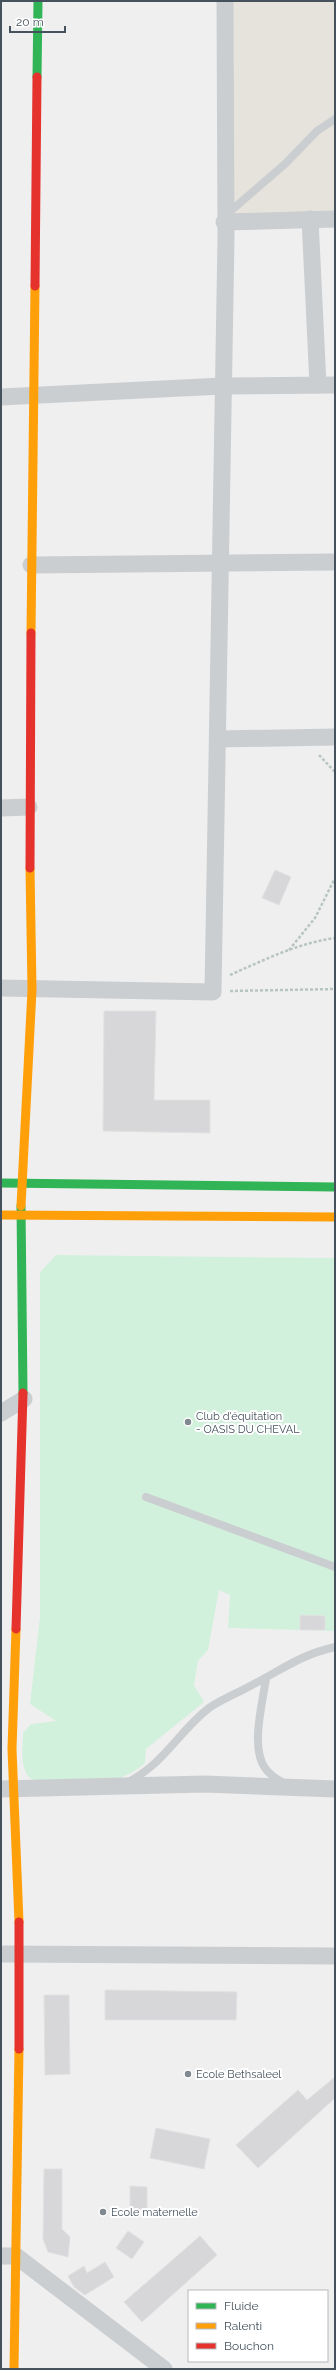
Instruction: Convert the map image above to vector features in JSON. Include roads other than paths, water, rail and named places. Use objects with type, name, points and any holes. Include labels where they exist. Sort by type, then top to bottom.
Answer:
[{"type":"street","points":[[14,2369],[9,2256],[20,1952],[7,1789],[24,1399],[21,1184],[32,990],[29,807],[38,1]]},
{"type":"street","points":[[1,988],[32,990],[213,987],[218,739],[225,1]]},
{"type":"street","points":[[224,219],[335,219]]},
{"type":"street","points":[[310,219],[314,345],[318,385]]},
{"type":"street","points":[[1,397],[222,386],[335,385]]},
{"type":"street","points":[[31,565],[335,562]]},
{"type":"street","points":[[218,739],[335,737]]},
{"type":"street","points":[[1,808],[29,807]]},
{"type":"street","points":[[1,1183],[335,1187]]},
{"type":"street","points":[[1,1215],[335,1217]]},
{"type":"street","points":[[1,1413],[24,1399]]},
{"type":"street","points":[[7,1789],[205,1784],[335,1789]]},
{"type":"street","points":[[1,1954],[20,1952],[335,1956]]},
{"type":"street","points":[[9,2256],[164,2369]]},
{"type":"lane","points":[[224,219],[285,164],[318,131],[335,119]]},
{"type":"lane","points":[[146,1497],[335,1567]]},
{"type":"lane","points":[[122,1785],[155,1765],[210,1708],[266,1678],[292,1661],[314,1652],[335,1647]]},
{"type":"lane","points":[[266,1678],[258,1741],[260,1759],[265,1769],[293,1788]]},
{"type":"place","name":"Club d'équitation - OASIS DU CHEVAL","points":[[188,1422]]},
{"type":"place","name":"Ecole Bethsaleel","points":[[188,2074]]},
{"type":"place","name":"Ecole maternelle","points":[[103,2212]]}]
